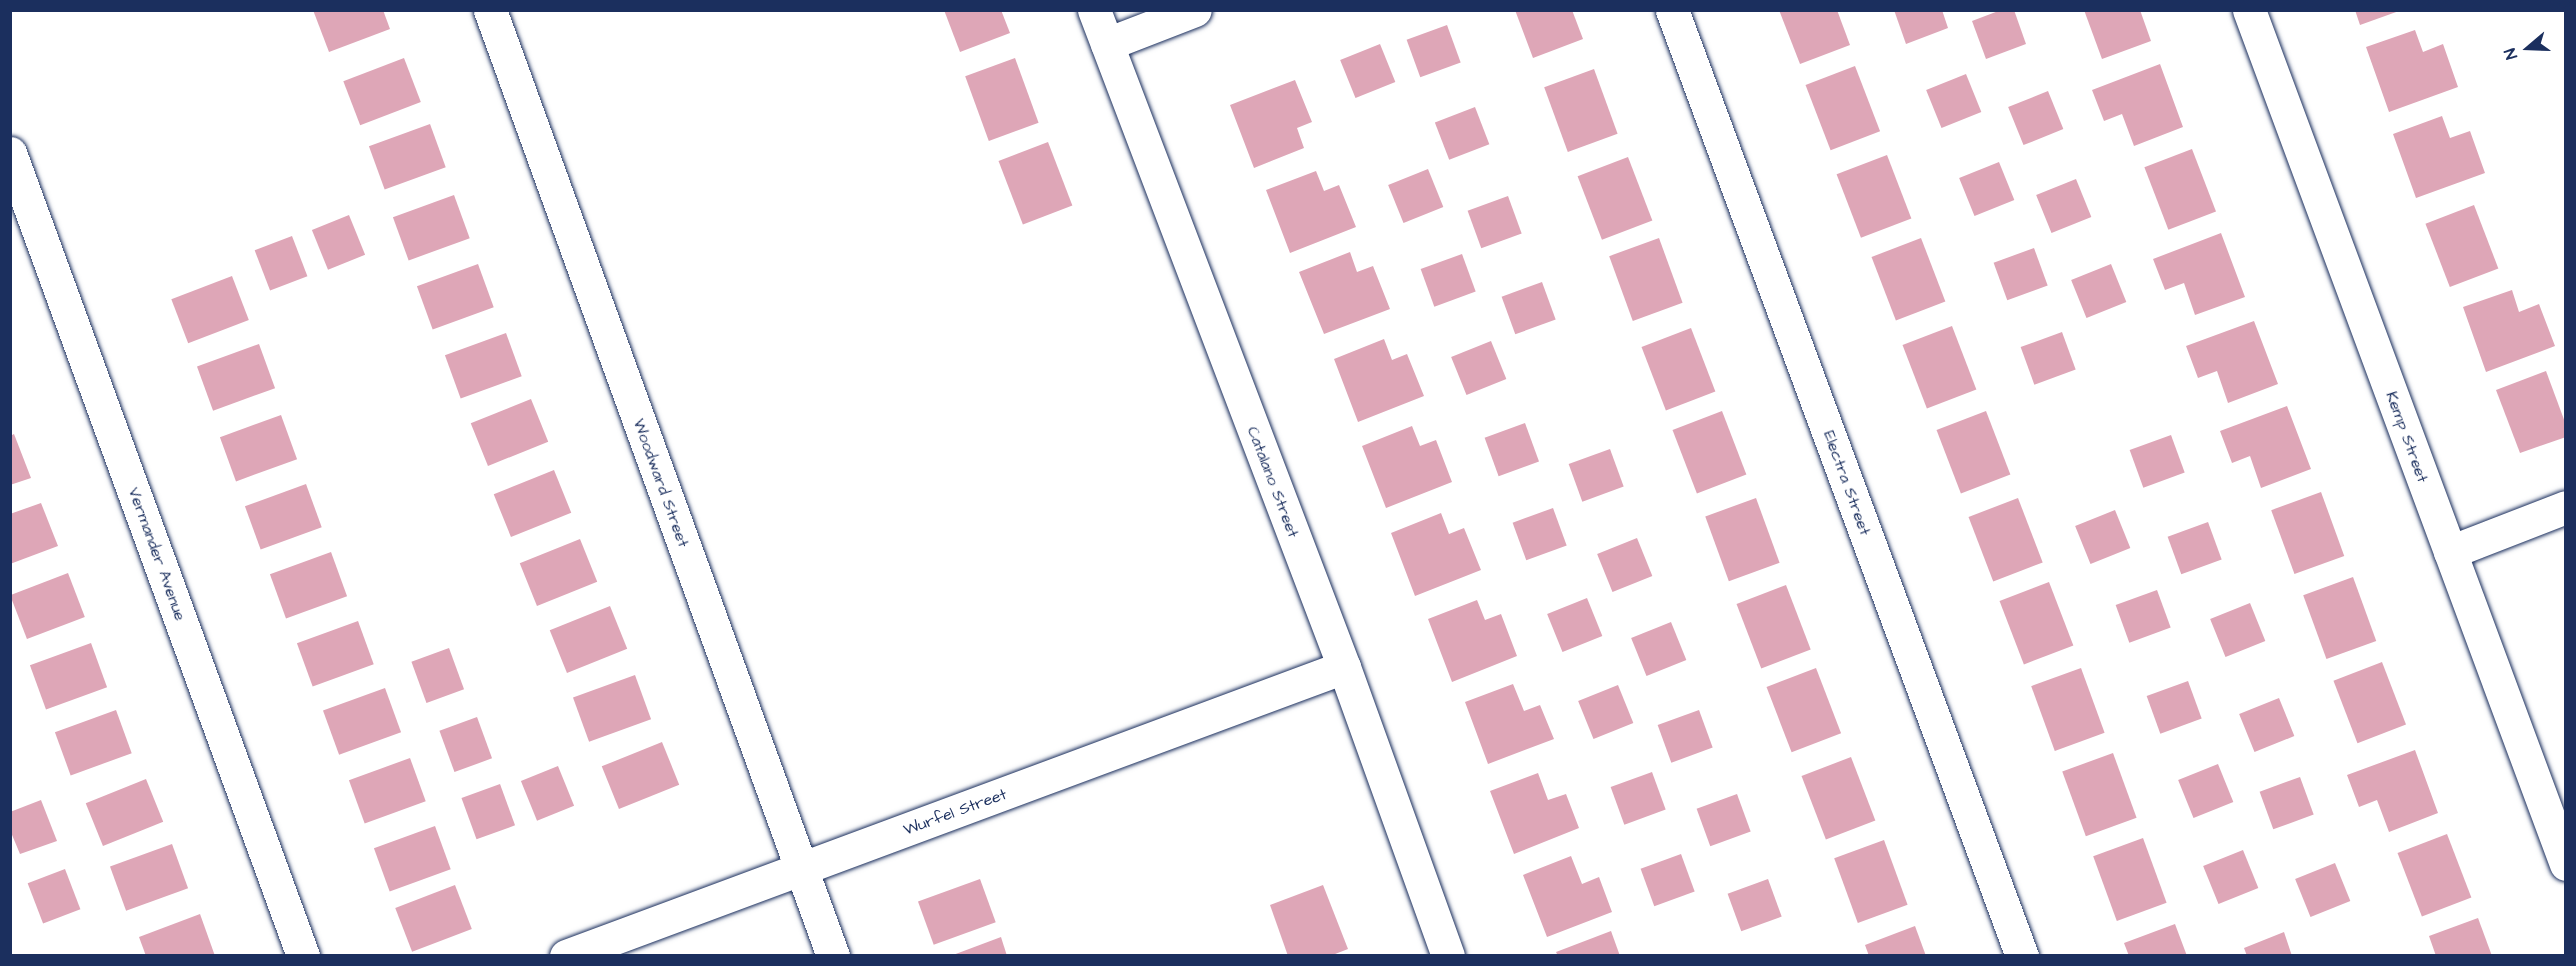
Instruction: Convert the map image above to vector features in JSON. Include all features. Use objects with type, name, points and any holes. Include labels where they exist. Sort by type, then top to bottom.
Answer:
[{"type":"street","name":"Woodward Street","points":[[490,10],[833,956]]},
{"type":"street","name":"Catalano Street","points":[[1094,10],[1344,667],[1448,956]]},
{"type":"street","points":[[1107,44],[1195,10]]},
{"type":"street","name":"Electra Street","points":[[1672,10],[2022,956]]},
{"type":"street","name":"Kemp Street","points":[[2249,10],[2565,864]]},
{"type":"street","name":"Vermander Avenue","points":[[10,153],[303,956]]},
{"type":"street","points":[[2450,552],[2565,507]]},
{"type":"street","name":"Wurfel Street","points":[[566,956],[1344,667]]},
{"type":"building","points":[[313,10],[383,10],[390,29],[329,52]]},
{"type":"building","points":[[944,10],[1001,10],[1010,33],[960,52]]},
{"type":"building","points":[[1515,10],[1572,10],[1583,39],[1533,58]]},
{"type":"building","points":[[1779,10],[1837,10],[1850,45],[1800,64]]},
{"type":"building","points":[[1894,10],[1942,10],[1948,28],[1906,44]]},
{"type":"building","points":[[2001,10],[2014,10],[2026,44],[1986,59],[1972,21]]},
{"type":"building","points":[[2084,10],[2140,10],[2151,41],[2102,59]]},
{"type":"building","points":[[2355,10],[2398,10],[2399,11],[2360,25]]},
{"type":"building","points":[[1447,25],[1461,63],[1420,77],[1407,40]]},
{"type":"building","points":[[2415,30],[2423,52],[2443,44],[2458,87],[2389,112],[2366,47]]},
{"type":"building","points":[[1380,44],[1395,82],[1355,98],[1340,60]]},
{"type":"building","points":[[404,58],[421,102],[360,125],[343,81]]},
{"type":"building","points":[[1015,58],[1039,123],[989,141],[965,76]]},
{"type":"building","points":[[2160,64],[2183,127],[2134,146],[2122,114],[2104,121],[2092,90]]},
{"type":"building","points":[[1855,66],[1880,131],[1831,150],[1806,85]]},
{"type":"building","points":[[1594,69],[1618,134],[1568,152],[1544,87]]},
{"type":"building","points":[[1966,74],[1981,112],[1941,128],[1926,90]]},
{"type":"building","points":[[1295,80],[1312,122],[1297,128],[1304,148],[1254,168],[1230,105]]},
{"type":"building","points":[[2048,91],[2063,129],[2023,145],[2008,107]]},
{"type":"building","points":[[1475,107],[1489,144],[1449,160],[1435,122]]},
{"type":"building","points":[[2442,116],[2450,138],[2470,131],[2485,173],[2416,198],[2393,134]]},
{"type":"building","points":[[430,124],[446,167],[385,189],[369,146]]},
{"type":"building","points":[[1048,142],[1072,205],[1023,224],[999,161]]},
{"type":"building","points":[[2192,149],[2216,212],[2168,230],[2144,167]]},
{"type":"building","points":[[1887,155],[1911,218],[1861,238],[1837,174]]},
{"type":"building","points":[[1628,157],[1652,220],[1602,240],[1578,176]]},
{"type":"building","points":[[1999,162],[2014,200],[1974,216],[1959,178]]},
{"type":"building","points":[[1428,169],[1443,207],[1403,223],[1388,185]]},
{"type":"building","points":[[1316,171],[1324,191],[1339,185],[1356,227],[1290,253],[1266,190]]},
{"type":"building","points":[[2076,179],[2091,217],[2051,233],[2036,195]]},
{"type":"building","points":[[454,195],[470,238],[409,260],[393,217]]},
{"type":"building","points":[[1508,196],[1522,234],[1481,248],[1468,211]]},
{"type":"building","points":[[2474,205],[2498,268],[2450,287],[2425,224]]},
{"type":"building","points":[[349,215],[365,255],[328,270],[312,230]]},
{"type":"building","points":[[2221,233],[2245,297],[2195,315],[2184,283],[2165,290],[2153,259]]},
{"type":"building","points":[[292,236],[307,276],[270,290],[255,250]]},
{"type":"building","points":[[1659,238],[1683,303],[1633,321],[1609,256]]},
{"type":"building","points":[[1921,238],[1945,301],[1896,320],[1872,257]]},
{"type":"building","points":[[2034,248],[2048,286],[2007,300],[1994,263]]},
{"type":"building","points":[[1350,252],[1357,272],[1373,266],[1390,309],[1324,334],[1299,272]]},
{"type":"building","points":[[1462,254],[1476,292],[1434,307],[1421,269]]},
{"type":"building","points":[[478,264],[494,307],[433,329],[417,286]]},
{"type":"building","points":[[2111,264],[2126,302],[2086,318],[2071,280]]},
{"type":"building","points":[[232,276],[249,320],[188,343],[171,299]]},
{"type":"building","points":[[1542,282],[1556,320],[1515,334],[1502,297]]},
{"type":"building","points":[[2512,290],[2519,312],[2539,304],[2555,346],[2486,372],[2463,307]]},
{"type":"building","points":[[2254,321],[2278,384],[2228,403],[2217,371],[2198,378],[2186,346]]},
{"type":"building","points":[[1952,326],[1976,389],[1927,408],[1903,345]]},
{"type":"building","points":[[1691,328],[1715,391],[1666,410],[1642,347]]},
{"type":"building","points":[[2062,332],[2076,370],[2034,385],[2021,347]]},
{"type":"building","points":[[506,333],[522,376],[461,398],[445,355]]},
{"type":"building","points":[[1384,339],[1392,360],[1407,354],[1424,396],[1358,422],[1334,359]]},
{"type":"building","points":[[1491,341],[1506,379],[1466,395],[1451,357]]},
{"type":"building","points":[[259,344],[275,388],[213,411],[197,367]]},
{"type":"building","points":[[2546,371],[2566,425],[2566,437],[2520,453],[2496,390]]},
{"type":"building","points":[[531,399],[548,442],[488,466],[471,423]]},
{"type":"building","points":[[2287,406],[2311,469],[2261,488],[2250,456],[2232,463],[2220,431]]},
{"type":"building","points":[[1722,411],[1746,474],[1697,493],[1673,430]]},
{"type":"building","points":[[1986,411],[2010,474],[1961,493],[1937,430]]},
{"type":"building","points":[[281,415],[297,459],[236,481],[220,437]]},
{"type":"building","points":[[1525,423],[1539,462],[1499,476],[1485,438]]},
{"type":"building","points":[[1412,426],[1420,446],[1436,440],[1452,482],[1386,508],[1362,446]]},
{"type":"building","points":[[14,434],[31,478],[10,485],[10,436]]},
{"type":"building","points":[[2171,435],[2185,473],[2143,488],[2130,450]]},
{"type":"building","points":[[1610,449],[1624,487],[1582,502],[1569,464]]},
{"type":"building","points":[[554,470],[571,513],[511,537],[494,494]]},
{"type":"building","points":[[306,484],[322,527],[261,549],[245,506]]},
{"type":"building","points":[[2321,492],[2344,556],[2294,574],[2271,510]]},
{"type":"building","points":[[1756,498],[1780,563],[1729,581],[1705,516]]},
{"type":"building","points":[[2018,498],[2043,562],[1993,581],[1969,517]]},
{"type":"building","points":[[41,503],[58,546],[10,564],[10,514]]},
{"type":"building","points":[[1553,508],[1567,546],[1526,560],[1513,523]]},
{"type":"building","points":[[2115,510],[2130,548],[2090,564],[2075,526]]},
{"type":"building","points":[[1441,513],[1449,534],[1464,528],[1481,570],[1415,596],[1391,533]]},
{"type":"building","points":[[2208,522],[2222,560],[2181,574],[2168,537]]},
{"type":"building","points":[[1637,538],[1652,576],[1612,592],[1597,554]]},
{"type":"building","points":[[580,539],[597,582],[537,606],[520,563]]},
{"type":"building","points":[[331,552],[347,596],[286,618],[270,574]]},
{"type":"building","points":[[68,573],[85,617],[27,639],[10,595]]},
{"type":"building","points":[[2353,577],[2376,641],[2326,659],[2303,595]]},
{"type":"building","points":[[2049,582],[2073,645],[2024,664],[2000,601]]},
{"type":"building","points":[[1786,585],[1811,649],[1761,668],[1737,604]]},
{"type":"building","points":[[2157,590],[2171,628],[2129,643],[2116,605]]},
{"type":"building","points":[[1587,598],[1602,636],[1562,652],[1547,614]]},
{"type":"building","points":[[1477,600],[1485,620],[1501,614],[1517,656],[1452,682],[1428,619]]},
{"type":"building","points":[[2250,603],[2265,641],[2225,657],[2210,619]]},
{"type":"building","points":[[610,606],[627,649],[567,673],[550,630]]},
{"type":"building","points":[[358,621],[374,664],[313,686],[297,643]]},
{"type":"building","points":[[1671,622],[1686,660],[1646,676],[1631,638]]},
{"type":"building","points":[[91,643],[107,687],[46,709],[30,665]]},
{"type":"building","points":[[449,648],[464,689],[426,703],[411,662]]},
{"type":"building","points":[[2382,662],[2406,725],[2357,743],[2333,681]]},
{"type":"building","points":[[1816,668],[1841,733],[1792,752],[1767,687]]},
{"type":"building","points":[[2081,668],[2105,733],[2055,751],[2031,686]]},
{"type":"building","points":[[635,675],[651,719],[589,742],[573,698]]},
{"type":"building","points":[[2188,681],[2202,719],[2160,734],[2147,696]]},
{"type":"building","points":[[1513,684],[1524,711],[1540,705],[1554,739],[1488,764],[1465,702]]},
{"type":"building","points":[[1618,685],[1633,723],[1593,739],[1578,701]]},
{"type":"building","points":[[385,688],[401,732],[339,755],[323,711]]},
{"type":"building","points":[[2279,698],[2294,736],[2254,752],[2239,714]]},
{"type":"building","points":[[116,710],[132,753],[71,775],[55,732]]},
{"type":"building","points":[[1699,710],[1713,748],[1671,763],[1658,725]]},
{"type":"building","points":[[477,717],[492,758],[454,772],[439,731]]},
{"type":"building","points":[[662,742],[679,785],[619,809],[602,766]]},
{"type":"building","points":[[2415,750],[2438,813],[2389,832],[2377,800],[2359,807],[2347,775]]},
{"type":"building","points":[[2113,753],[2137,818],[2086,836],[2062,771]]},
{"type":"building","points":[[1851,757],[1875,820],[1826,839],[1802,776]]},
{"type":"building","points":[[410,758],[426,801],[365,823],[349,780]]},
{"type":"building","points":[[2218,764],[2233,802],[2193,818],[2178,780]]},
{"type":"building","points":[[558,766],[574,806],[537,821],[521,781]]},
{"type":"building","points":[[1652,772],[1666,810],[1624,825],[1611,787]]},
{"type":"building","points":[[1538,773],[1548,800],[1566,794],[1579,828],[1514,854],[1490,791]]},
{"type":"building","points":[[2300,777],[2314,815],[2273,829],[2260,792]]},
{"type":"building","points":[[146,779],[163,822],[103,846],[86,803]]},
{"type":"building","points":[[500,784],[515,825],[477,839],[461,798]]},
{"type":"building","points":[[1737,794],[1751,832],[1710,846],[1697,809]]},
{"type":"building","points":[[41,800],[57,841],[20,854],[10,830],[10,812]]},
{"type":"building","points":[[435,826],[451,869],[390,891],[374,848]]},
{"type":"building","points":[[2447,834],[2471,897],[2422,916],[2398,853]]},
{"type":"building","points":[[2143,838],[2167,903],[2117,921],[2093,856]]},
{"type":"building","points":[[1884,840],[1908,905],[1858,923],[1834,858]]},
{"type":"building","points":[[172,844],[188,888],[126,911],[110,867]]},
{"type":"building","points":[[2243,850],[2258,888],[2218,904],[2203,866]]},
{"type":"building","points":[[1681,854],[1695,892],[1654,906],[1641,869]]},
{"type":"building","points":[[1571,856],[1582,884],[1599,877],[1612,912],[1547,937],[1523,875]]},
{"type":"building","points":[[2335,863],[2350,901],[2310,917],[2295,879]]},
{"type":"building","points":[[65,869],[80,909],[43,923],[28,883]]},
{"type":"building","points":[[980,879],[996,922],[934,945],[918,902]]},
{"type":"building","points":[[1768,879],[1782,917],[1741,931],[1728,894]]},
{"type":"building","points":[[455,885],[472,929],[412,952],[395,908]]},
{"type":"building","points":[[1323,885],[1348,949],[1330,956],[1288,956],[1270,905]]},
{"type":"building","points":[[200,914],[215,956],[146,956],[139,937]]},
{"type":"building","points":[[2478,918],[2492,956],[2436,956],[2429,936]]},
{"type":"building","points":[[2175,924],[2187,956],[2129,956],[2124,943]]},
{"type":"building","points":[[1915,926],[1926,956],[1869,956],[1865,945]]},
{"type":"building","points":[[1611,931],[1620,956],[1558,956],[1556,952]]},
{"type":"building","points":[[2284,932],[2292,956],[2247,956],[2244,948]]},
{"type":"building","points":[[1001,937],[1007,956],[953,956],[953,955]]}]
